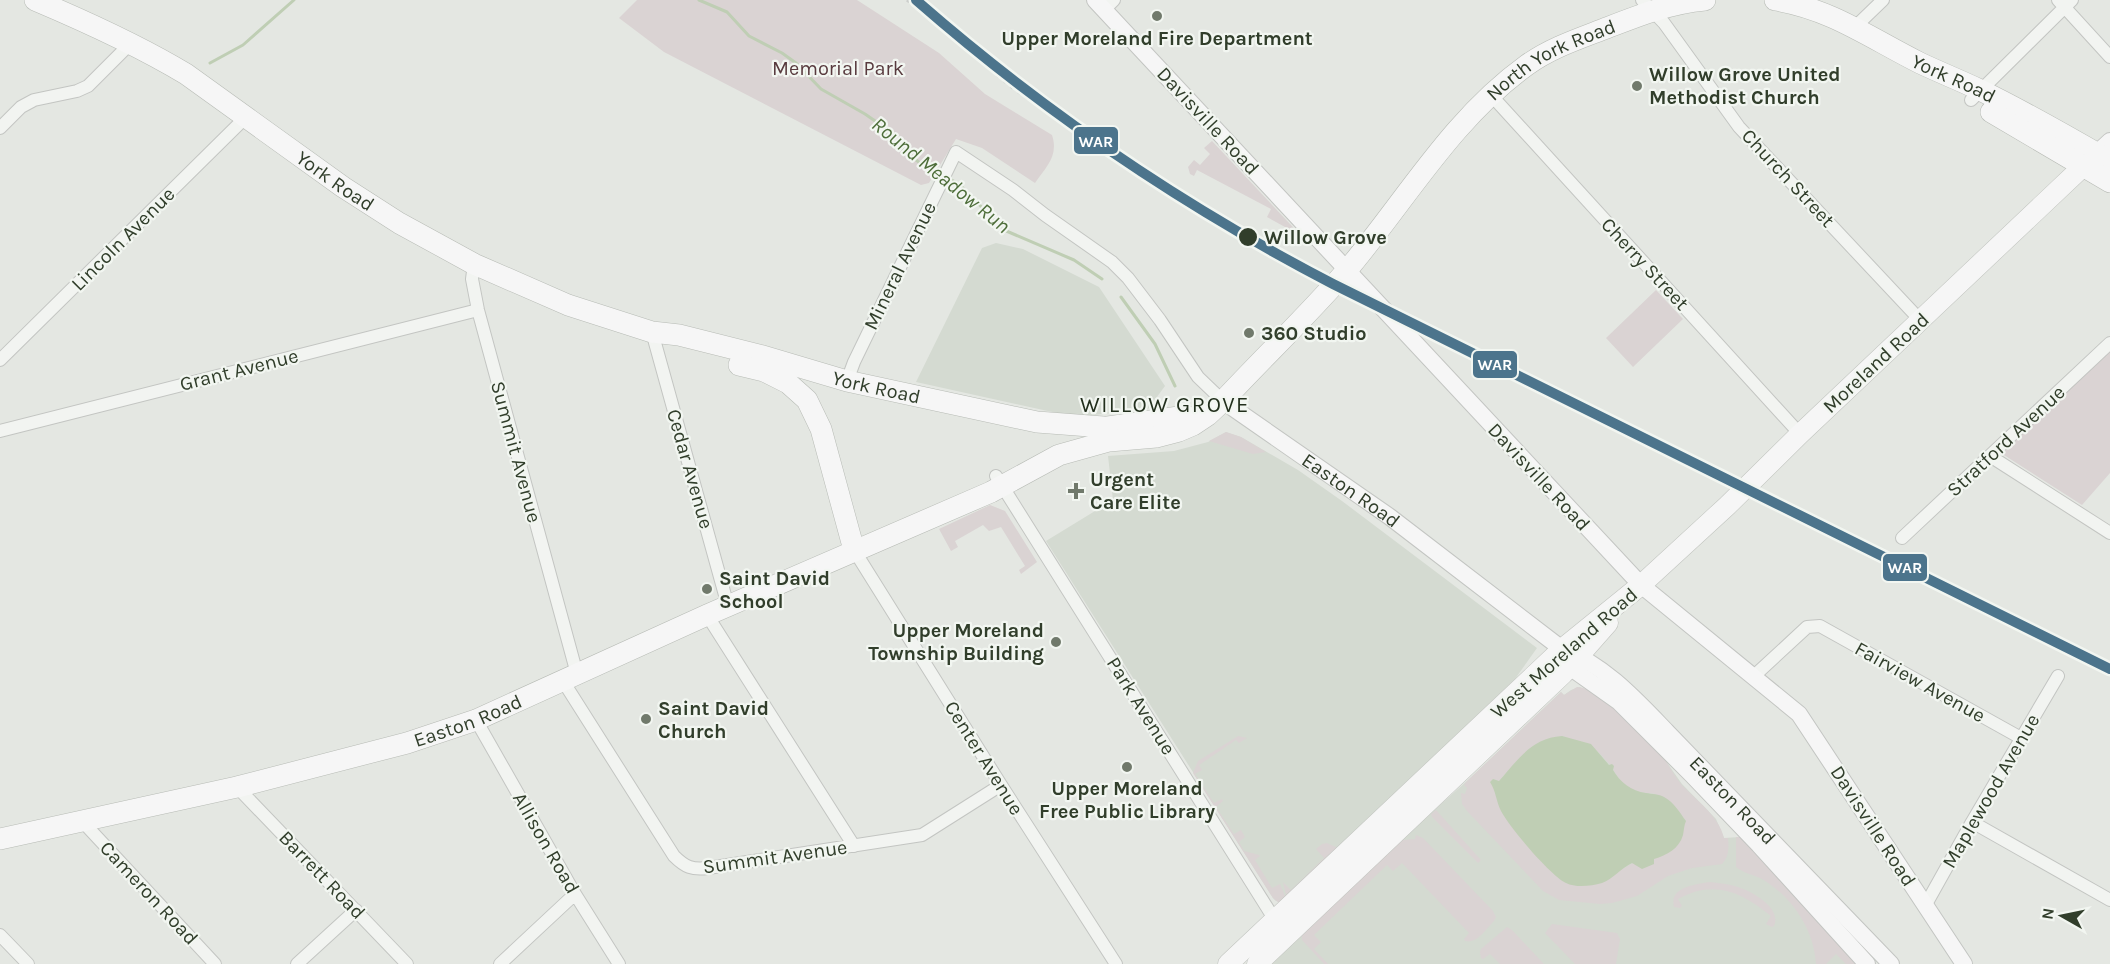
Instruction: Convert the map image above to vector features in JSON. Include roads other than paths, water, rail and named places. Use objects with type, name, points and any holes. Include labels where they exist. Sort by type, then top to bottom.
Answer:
[{"type":"highway","name":"York Road","points":[[35,0],[131,43],[186,74],[383,213],[474,264],[568,305],[652,332],[679,335],[763,356],[847,381],[1037,422],[1103,428]]},
{"type":"highway","name":"North York Road","points":[[1347,269],[1423,171],[1470,116],[1527,65],[1647,5],[1705,0]]},
{"type":"highway","points":[[1775,0],[1794,3],[1829,14],[1855,27]]},
{"type":"highway","name":"York Road","points":[[1855,27],[1975,95],[2100,156],[2110,182]]},
{"type":"highway","points":[[1223,401],[1347,269]]},
{"type":"highway","name":"York Road","points":[[652,332],[679,348],[764,371],[788,383],[807,400],[821,429],[854,550]]},
{"type":"highway","name":"Easton Road","points":[[999,482],[1059,439],[1103,428],[1177,419],[1223,401]]},
{"type":"highway","name":"Easton Road","points":[[0,839],[237,787],[407,743],[476,720],[707,615],[854,550],[910,528],[999,482],[1059,455],[1109,441],[1156,437],[1179,431],[1208,415],[1223,401]]},
{"type":"main road","name":"Moreland Road","points":[[1641,585],[2100,156]]},
{"type":"main road","name":"West Moreland Road","points":[[1228,964],[1280,928],[1571,658],[1641,585]]},
{"type":"main road","name":"West Moreland Road","points":[[1257,964],[1280,928]]},
{"type":"street","points":[[1855,27],[1883,0]]},
{"type":"street","points":[[1975,95],[2065,2],[2110,57]]},
{"type":"street","name":"Davisville Road","points":[[1105,3],[1504,441],[1641,585],[1799,714],[1964,964]]},
{"type":"street","name":"Church Street","points":[[1647,5],[1664,23],[1739,127],[1921,321]]},
{"type":"street","points":[[0,128],[21,107],[34,100],[77,91],[88,86],[131,43]]},
{"type":"street","name":"Cherry Street","points":[[1491,95],[1800,434]]},
{"type":"street","name":"Lincoln Avenue","points":[[0,360],[246,117]]},
{"type":"street","name":"Mineral Avenue","points":[[847,381],[854,362],[956,152],[1112,262],[1149,305],[1198,377],[1223,401]]},
{"type":"street","name":"Summit Avenue","points":[[474,264],[472,279],[478,310],[551,580],[570,678],[674,856],[685,867],[708,868],[922,835],[1001,785]]},
{"type":"street","name":"Grant Avenue","points":[[0,431],[478,310]]},
{"type":"street","name":"Cedar Avenue","points":[[652,332],[728,606]]},
{"type":"street","name":"Stratford Avenue","points":[[1902,538],[2110,343]]},
{"type":"street","name":"Easton Road","points":[[1223,401],[1390,517],[1571,658],[1642,706],[1891,964]]},
{"type":"street","points":[[1990,456],[2110,533]]},
{"type":"street","name":"Park Avenue","points":[[999,482],[1280,928]]},
{"type":"street","name":"Center Avenue","points":[[854,550],[1116,964]]},
{"type":"street","points":[[707,615],[854,846]]},
{"type":"street","name":"Fairview Avenue","points":[[1754,676],[1806,627],[1820,626],[2020,738]]},
{"type":"street","name":"Easton Road","points":[[1571,658],[1619,702],[1759,845],[1867,964]]},
{"type":"street","name":"Maplewood Avenue","points":[[1925,906],[2020,738],[2058,676]]},
{"type":"street","name":"Allison Road","points":[[476,720],[575,894],[619,964]]},
{"type":"street","name":"Barrett Road","points":[[237,787],[407,964]]},
{"type":"street","name":"Cameron Road","points":[[82,821],[215,964]]},
{"type":"street","points":[[1972,822],[2110,900]]},
{"type":"street","points":[[500,964],[575,894]]},
{"type":"street","points":[[297,964],[356,910]]},
{"type":"street","points":[[0,935],[28,964]]},
{"type":"waterway","points":[[210,63],[243,45],[294,0]]},
{"type":"waterway","name":"Round Meadow Run","points":[[699,0],[727,12],[749,36],[796,63],[821,89],[878,123],[888,138],[920,163],[942,175]]},
{"type":"waterway","name":"Round Meadow Run","points":[[948,178],[959,184],[1004,230],[1074,260],[1102,279]]},
{"type":"waterway","name":"Round Meadow Run","points":[[1121,297],[1155,344],[1175,386]]},
{"type":"railway","points":[[907,0],[1015,90],[1095,142]]},
{"type":"place","name":"Upper Moreland Fire Department","points":[[1157,16]]},
{"type":"place","name":"Willow Grove United Methodist Church","points":[[1637,86]]},
{"type":"place","name":"Willow Grove","points":[[1248,237]]},
{"type":"place","name":"360 Studio","points":[[1249,333]]},
{"type":"place","name":"Urgent Care Elite","points":[[1076,491]]},
{"type":"place","name":"Saint David School","points":[[707,589]]},
{"type":"place","name":"Upper Moreland Township Building","points":[[1056,642]]},
{"type":"place","name":"Saint David Church","points":[[646,719]]},
{"type":"place","name":"Upper Moreland Free Public Library","points":[[1127,767]]},
{"type":"district","name":"WILLOW GROVE","points":[[1165,405]]},
{"type":"park label","name":"Memorial Park","points":[[838,68]]}]
